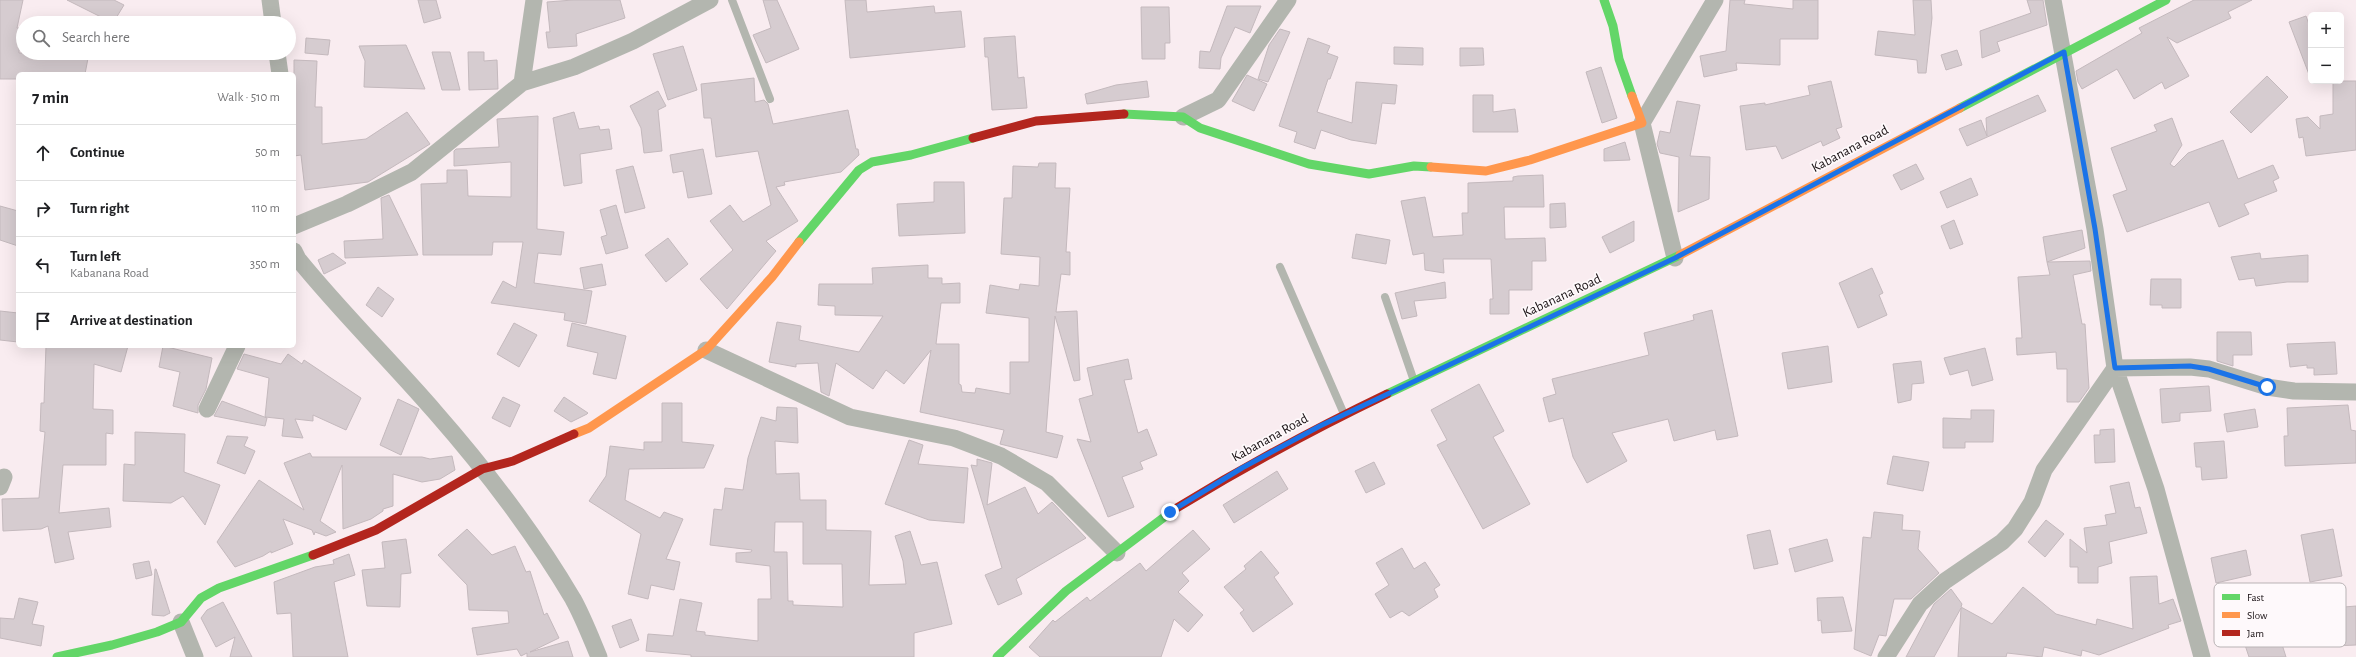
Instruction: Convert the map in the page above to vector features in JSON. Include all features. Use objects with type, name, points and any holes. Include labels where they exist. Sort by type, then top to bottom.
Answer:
[{"type":"street","points":[[270,0],[272,16]]},
{"type":"street","points":[[522,83],[534,0]]},
{"type":"street","points":[[296,225],[347,204],[412,172],[522,83],[574,67],[600,56],[633,41],[710,0]]},
{"type":"street","points":[[57,657],[112,645],[157,632],[181,622],[201,598],[219,588],[308,557],[376,530],[482,469],[513,461],[589,428],[706,350],[772,277],[809,228],[858,170],[872,162],[911,155],[1036,121],[1124,114],[1183,117],[1218,100],[1288,0]]},
{"type":"street","points":[[1604,0],[1613,26],[1619,59],[1642,123],[1675,258]]},
{"type":"street","points":[[1183,117],[1200,128],[1250,146],[1309,164],[1369,174],[1414,166],[1486,171],[1530,160],[1642,123],[1715,0]]},
{"type":"street","points":[[2053,0],[2064,52],[2095,229],[2115,368],[2156,489],[2202,657]]},
{"type":"street","name":"Kabanana Road","points":[[997,657],[1066,591],[1170,512],[1242,468],[1344,414],[1675,258],[2064,52],[2166,0]]},
{"type":"street","points":[[278,60],[280,72]]},
{"type":"street","points":[[296,255],[336,306],[435,412],[482,469],[523,524],[573,600],[599,657]]},
{"type":"street","points":[[207,409],[236,348]]},
{"type":"street","points":[[706,350],[850,418],[954,438],[1001,456],[1047,483],[1116,553]]},
{"type":"street","points":[[2115,368],[2190,366],[2209,369],[2267,387],[2294,391],[2356,392]]},
{"type":"street","points":[[1886,657],[1920,604],[1945,581],[2002,542],[2015,529],[2032,502],[2044,470],[2115,368]]},
{"type":"street","points":[[181,622],[195,657]]},
{"type":"lane","points":[[732,0],[770,99]]},
{"type":"lane","points":[[1280,267],[1344,414]]},
{"type":"lane","points":[[1385,297],[1414,381]]},
{"type":"building","points":[[0,0],[23,0],[20,16],[16,16],[16,60],[88,60],[85,72],[16,72],[16,79],[0,79]]},
{"type":"building","points":[[67,0],[114,0],[124,5],[117,16],[99,16]]},
{"type":"building","points":[[418,0],[436,0],[441,18],[424,23]]},
{"type":"building","points":[[573,0],[620,0],[625,18],[576,34],[577,46],[548,48],[546,32],[550,32],[547,2]]},
{"type":"building","points":[[763,0],[777,0],[799,49],[766,63],[753,35],[771,28]]},
{"type":"building","points":[[845,0],[866,0],[867,12],[934,6],[935,13],[961,11],[965,47],[850,58]]},
{"type":"building","points":[[1730,0],[1745,0],[1744,4],[1793,9],[1793,0],[1818,0],[1818,39],[1780,39],[1780,65],[1736,63],[1737,70],[1704,77],[1700,56],[1726,51]]},
{"type":"building","points":[[1913,0],[1931,0],[1932,18],[1926,73],[1918,73],[1917,60],[1875,55],[1878,31],[1915,35]]},
{"type":"building","points":[[2027,0],[2043,0],[2047,25],[1997,42],[2000,51],[1982,58],[1980,31],[2031,13]]},
{"type":"building","points":[[2194,0],[2252,0],[2228,12],[2231,18],[2177,43],[2167,37],[2189,76],[2165,89],[2162,82],[2134,99],[2117,69],[2082,89],[2078,82],[2076,71],[2142,33],[2139,28]]},
{"type":"building","points":[[1227,6],[1261,6],[1250,33],[1235,27],[1221,58],[1220,69],[1199,68],[1200,51],[1210,52]]},
{"type":"building","points":[[1141,7],[1169,7],[1170,43],[1165,43],[1165,59],[1142,59]]},
{"type":"building","points":[[2306,16],[2308,22],[2308,72],[2289,22]]},
{"type":"building","points":[[1280,29],[1290,32],[1268,82],[1258,79],[1269,45]]},
{"type":"building","points":[[1015,36],[1018,78],[1024,77],[1027,108],[992,110],[988,57],[985,57],[984,38]]},
{"type":"building","points":[[306,38],[330,40],[328,55],[305,53]]},
{"type":"building","points":[[1308,38],[1330,46],[1327,53],[1338,57],[1330,79],[1328,79],[1317,112],[1352,123],[1356,82],[1397,85],[1395,104],[1382,103],[1376,144],[1351,140],[1321,130],[1315,149],[1294,142],[1297,132],[1279,126]]},
{"type":"building","points":[[406,45],[425,89],[364,87],[365,61],[359,46]]},
{"type":"building","points":[[683,46],[697,90],[668,100],[653,54]]},
{"type":"building","points":[[1394,47],[1423,48],[1423,65],[1394,64]]},
{"type":"building","points":[[1460,48],[1483,48],[1484,65],[1460,66]]},
{"type":"building","points":[[1957,50],[1962,65],[1946,70],[1941,55]]},
{"type":"building","points":[[432,52],[450,52],[460,90],[442,90]]},
{"type":"building","points":[[468,52],[484,52],[484,61],[497,60],[498,89],[469,90]]},
{"type":"building","points":[[294,60],[317,61],[315,107],[322,107],[322,144],[366,139],[407,112],[430,144],[368,182],[305,190],[301,155],[296,156],[296,72],[294,72]]},
{"type":"building","points":[[1601,67],[1617,118],[1602,123],[1586,72]]},
{"type":"building","points":[[1247,75],[1267,84],[1254,111],[1232,101]]},
{"type":"building","points":[[2267,76],[2288,97],[2251,133],[2230,112]]},
{"type":"building","points":[[754,78],[755,102],[764,100],[768,104],[773,124],[848,110],[856,149],[858,149],[859,155],[841,172],[784,182],[785,185],[776,187],[798,221],[766,241],[776,251],[727,309],[700,279],[733,250],[710,221],[730,205],[743,222],[771,205],[758,151],[716,157],[711,118],[704,118],[701,84]]},
{"type":"building","points":[[1147,81],[1149,97],[1087,104],[1085,94],[1116,85]]},
{"type":"building","points":[[1831,81],[1842,127],[1836,129],[1840,138],[1823,146],[1821,141],[1782,159],[1776,146],[1746,150],[1740,106],[1765,103],[1765,105],[1810,95],[1808,86]]},
{"type":"building","points":[[2344,81],[2356,81],[2356,150],[2306,156],[2303,137],[2299,138],[2296,119],[2308,117],[2320,129],[2320,116],[2333,114],[2333,84],[2344,84]]},
{"type":"building","points":[[658,91],[666,106],[658,110],[662,151],[644,153],[641,128],[630,106]]},
{"type":"building","points":[[1473,95],[1493,95],[1493,112],[1515,109],[1518,132],[1473,132]]},
{"type":"building","points":[[2038,95],[2046,111],[1967,146],[1959,129],[1981,120],[1987,136],[1986,118]]},
{"type":"building","points":[[1677,101],[1700,105],[1690,156],[1710,157],[1709,199],[1678,212],[1679,157],[1660,153],[1657,144],[1660,131],[1670,133]]},
{"type":"building","points":[[574,112],[579,129],[599,126],[600,130],[609,129],[612,149],[580,154],[582,183],[564,186],[553,118]]},
{"type":"building","points":[[538,116],[537,229],[564,232],[561,255],[538,253],[534,283],[592,291],[586,324],[564,320],[565,313],[491,303],[503,281],[516,288],[523,242],[493,242],[492,255],[423,255],[421,184],[447,183],[447,170],[467,170],[468,196],[511,197],[511,162],[454,166],[454,151],[456,149],[499,147],[497,119]]},
{"type":"building","points":[[2172,118],[2182,145],[2170,164],[2174,167],[2188,153],[2223,140],[2238,179],[2273,165],[2279,178],[2273,181],[2277,191],[2244,204],[2249,214],[2219,227],[2209,202],[2127,232],[2113,195],[2127,190],[2111,148],[2157,131],[2154,125]]},
{"type":"building","points":[[1625,142],[1630,160],[1604,161],[1604,149]]},
{"type":"building","points":[[703,149],[712,194],[688,198],[683,171],[673,173],[670,155]]},
{"type":"building","points":[[1039,163],[1056,163],[1055,188],[1070,188],[1066,252],[1070,252],[1070,275],[1061,274],[1056,312],[1077,311],[1080,380],[1074,381],[1055,316],[1046,432],[1063,436],[1057,458],[1000,444],[1004,430],[920,412],[931,350],[904,384],[886,370],[873,389],[836,363],[829,396],[821,392],[818,363],[796,364],[796,367],[769,362],[777,322],[801,326],[799,340],[859,352],[883,316],[835,315],[835,306],[818,305],[819,284],[873,284],[872,268],[928,265],[928,278],[942,278],[942,284],[960,283],[960,303],[941,303],[936,344],[959,344],[959,384],[961,385],[962,392],[975,393],[976,388],[1010,394],[1010,362],[1029,362],[1029,318],[986,313],[990,285],[1019,290],[1020,284],[1039,286],[1040,257],[1001,254],[1004,198],[1012,198],[1013,166],[1038,167]]},
{"type":"building","points":[[1916,164],[1924,179],[1901,190],[1893,175]]},
{"type":"building","points":[[633,166],[645,208],[625,213],[616,170]]},
{"type":"building","points":[[1543,175],[1544,207],[1504,207],[1505,239],[1545,238],[1546,261],[1532,261],[1532,290],[1509,290],[1509,314],[1490,314],[1490,299],[1493,299],[1491,259],[1443,259],[1444,273],[1425,270],[1424,253],[1413,255],[1401,201],[1425,197],[1433,237],[1463,235],[1462,213],[1468,213],[1468,183],[1513,181],[1513,177],[1518,176]]},
{"type":"building","points":[[1971,178],[1978,195],[1947,208],[1940,192]]},
{"type":"building","points":[[934,182],[964,182],[965,233],[899,236],[897,204],[934,202]]},
{"type":"building","points":[[389,195],[418,255],[345,258],[344,241],[383,239],[381,198]]},
{"type":"building","points":[[1565,203],[1566,227],[1550,228],[1550,204]]},
{"type":"building","points":[[616,205],[628,248],[606,254],[601,237],[607,235],[600,210]]},
{"type":"building","points":[[0,206],[16,210],[16,245],[0,240]]},
{"type":"building","points":[[1954,220],[1963,244],[1950,249],[1941,226]]},
{"type":"building","points":[[1634,221],[1634,241],[1610,253],[1602,237]]},
{"type":"building","points":[[2082,230],[2085,248],[2047,262],[2043,237]]},
{"type":"building","points":[[1356,234],[1390,240],[1386,264],[1352,258]]},
{"type":"building","points":[[668,238],[688,264],[666,282],[645,255]]},
{"type":"building","points":[[333,253],[346,263],[324,274],[318,260]]},
{"type":"building","points":[[2260,253],[2261,259],[2308,255],[2308,282],[2287,282],[2256,286],[2254,278],[2239,280],[2231,257]]},
{"type":"building","points":[[2090,261],[2091,271],[2073,275],[2082,324],[2085,324],[2089,388],[2079,402],[2067,402],[2067,369],[2057,369],[2056,352],[2017,355],[2016,338],[2022,338],[2018,277],[2050,275],[2047,262]]},
{"type":"building","points":[[602,264],[606,285],[584,289],[580,268]]},
{"type":"building","points":[[1872,268],[1883,293],[1879,295],[1887,315],[1858,328],[1839,283]]},
{"type":"building","points":[[2151,279],[2181,279],[2181,308],[2162,308],[2162,305],[2150,305]]},
{"type":"building","points":[[1445,282],[1446,298],[1414,301],[1417,316],[1402,319],[1395,293]]},
{"type":"building","points":[[378,287],[394,299],[382,317],[366,305]]},
{"type":"building","points":[[1712,310],[1738,436],[1717,440],[1715,430],[1674,441],[1668,419],[1612,433],[1627,461],[1587,483],[1573,457],[1563,418],[1549,422],[1543,398],[1556,394],[1552,379],[1649,355],[1644,333],[1694,320],[1693,315]]},
{"type":"building","points":[[0,311],[16,313],[16,342],[0,340]]},
{"type":"building","points":[[514,323],[537,335],[519,367],[497,354]]},
{"type":"building","points":[[572,323],[626,336],[616,379],[593,374],[598,353],[567,346]]},
{"type":"building","points":[[2217,332],[2251,332],[2252,355],[2233,355],[2233,366],[2217,361]]},
{"type":"building","points":[[2335,342],[2337,374],[2314,375],[2314,368],[2307,368],[2307,365],[2290,367],[2287,344]]},
{"type":"building","points":[[1828,346],[1832,382],[1788,389],[1782,353]]},
{"type":"building","points":[[46,348],[127,348],[121,372],[94,364],[93,409],[113,410],[113,434],[106,433],[106,465],[63,465],[59,513],[109,508],[111,527],[68,532],[74,559],[55,563],[48,526],[41,529],[3,531],[2,499],[39,498],[45,432],[40,431],[41,403],[44,403]]},
{"type":"building","points":[[163,348],[171,348],[212,358],[206,389],[198,405],[198,413],[173,406],[180,372],[159,367]]},
{"type":"building","points":[[1985,348],[1993,380],[1972,386],[1968,370],[1950,375],[1944,358]]},
{"type":"building","points":[[244,354],[281,364],[288,354],[302,364],[304,360],[361,398],[346,430],[313,415],[313,421],[295,419],[303,438],[282,436],[284,419],[265,417],[269,378],[237,369]]},
{"type":"building","points":[[1128,359],[1132,379],[1124,380],[1138,433],[1147,429],[1157,455],[1140,462],[1143,469],[1122,477],[1134,507],[1108,517],[1077,439],[1091,442],[1079,399],[1093,395],[1087,368]]},
{"type":"building","points":[[1921,361],[1924,383],[1912,384],[1911,400],[1898,403],[1893,364]]},
{"type":"building","points":[[1479,384],[1504,431],[1493,437],[1530,504],[1483,529],[1437,445],[1447,440],[1431,410]]},
{"type":"building","points":[[2209,386],[2211,411],[2180,413],[2180,421],[2162,423],[2160,389]]},
{"type":"building","points":[[503,397],[520,405],[510,427],[492,418]]},
{"type":"building","points":[[564,397],[588,413],[571,422],[554,411]]},
{"type":"building","points":[[398,399],[419,409],[401,455],[380,445]]},
{"type":"building","points":[[222,401],[267,418],[265,426],[214,416]]},
{"type":"building","points":[[662,403],[682,403],[682,442],[714,445],[704,468],[629,469],[625,500],[660,518],[664,512],[683,519],[666,559],[680,562],[674,590],[651,585],[648,599],[628,594],[641,534],[589,501],[606,476],[610,446],[644,450],[644,442],[662,442]]},
{"type":"building","points":[[2348,405],[2351,430],[2356,431],[2356,463],[2285,466],[2284,436],[2288,436],[2287,408]]},
{"type":"building","points":[[777,407],[797,408],[798,443],[775,441],[776,474],[799,473],[800,500],[826,500],[826,530],[871,531],[869,585],[906,584],[903,561],[895,536],[910,531],[921,565],[937,562],[952,624],[914,633],[914,657],[691,657],[691,655],[646,651],[648,634],[673,636],[680,599],[702,603],[696,631],[705,632],[705,635],[758,641],[758,599],[771,599],[770,566],[736,562],[736,553],[751,552],[752,550],[710,545],[714,509],[722,510],[725,488],[743,490],[748,458],[761,417],[776,421]],"holes":[[[775,522],[803,522],[803,564],[842,564],[843,607],[793,605],[793,601],[788,601],[787,552],[774,552]]]},
{"type":"building","points":[[2255,409],[2258,427],[2227,432],[2224,414]]},
{"type":"building","points":[[1971,410],[1994,410],[1993,442],[1965,442],[1965,448],[1943,448],[1943,418],[1971,419]]},
{"type":"building","points":[[2114,429],[2115,462],[2095,463],[2094,435],[2100,435],[2100,430]]},
{"type":"building","points":[[135,432],[185,434],[184,472],[220,485],[205,525],[183,496],[171,503],[123,501],[124,464],[135,465]]},
{"type":"building","points":[[227,436],[248,437],[244,446],[255,451],[245,474],[217,463]]},
{"type":"building","points":[[909,440],[923,445],[918,464],[968,468],[964,523],[929,520],[885,504]]},
{"type":"building","points":[[2224,441],[2227,478],[2202,480],[2201,467],[2196,467],[2194,443]]},
{"type":"building","points":[[310,453],[312,457],[422,457],[430,459],[452,456],[455,470],[440,479],[422,482],[393,474],[393,506],[383,509],[383,511],[371,519],[343,529],[342,465],[320,521],[336,532],[326,536],[315,532],[314,535],[312,530],[283,519],[293,544],[271,553],[271,551],[263,556],[235,567],[217,542],[259,480],[304,510],[284,463]]},
{"type":"building","points":[[1893,456],[1929,462],[1923,491],[1887,484]]},
{"type":"building","points":[[977,459],[992,463],[987,505],[1025,487],[1038,514],[1052,502],[1086,538],[1016,579],[1022,594],[998,605],[985,575],[1002,568],[971,465],[977,466]]},
{"type":"building","points":[[1374,462],[1385,484],[1366,493],[1355,471]]},
{"type":"building","points":[[1277,471],[1288,489],[1234,523],[1223,505]]},
{"type":"building","points":[[2129,482],[2135,508],[2140,507],[2147,533],[2109,542],[2112,563],[2098,567],[2098,583],[2078,583],[2078,567],[2070,567],[2070,539],[2087,553],[2084,528],[2107,525],[2105,515],[2116,513],[2110,486]]},
{"type":"building","points":[[1874,512],[1903,515],[1902,530],[1920,531],[1918,549],[1939,573],[1911,599],[1894,599],[1886,636],[1879,635],[1871,656],[1854,649],[1863,537],[1871,538]]},
{"type":"building","points":[[2046,520],[2064,534],[2045,557],[2028,542]]},
{"type":"building","points":[[467,529],[492,555],[515,546],[526,572],[530,571],[544,615],[547,613],[559,638],[530,652],[568,641],[573,657],[527,657],[527,653],[521,656],[517,649],[477,655],[472,628],[509,623],[508,611],[469,610],[467,585],[438,555]]},
{"type":"building","points":[[2333,529],[2342,576],[2310,582],[2301,535]]},
{"type":"building","points":[[1193,530],[1210,549],[1182,573],[1189,581],[1178,592],[1203,615],[1188,632],[1174,619],[1161,657],[1040,657],[1029,647],[1053,620],[1055,622],[1087,597],[1090,601],[1140,563],[1146,571]]},
{"type":"building","points":[[1770,530],[1778,564],[1754,569],[1747,535]]},
{"type":"building","points":[[406,539],[411,573],[401,574],[400,607],[367,606],[362,570],[385,568],[382,542]]},
{"type":"building","points":[[1827,539],[1833,561],[1795,572],[1789,549]]},
{"type":"building","points":[[1402,548],[1414,569],[1425,562],[1440,585],[1434,589],[1438,597],[1409,616],[1402,611],[1390,618],[1375,594],[1389,585],[1376,563]]},
{"type":"building","points":[[2246,550],[2251,575],[2216,583],[2211,558]]},
{"type":"building","points":[[1261,551],[1279,573],[1274,577],[1293,604],[1253,632],[1240,613],[1244,610],[1224,587],[1246,569],[1244,566]]},
{"type":"building","points":[[349,554],[355,575],[334,582],[348,657],[293,657],[291,613],[277,614],[274,582],[315,567],[334,564],[333,560]]},
{"type":"building","points":[[149,561],[152,575],[136,579],[133,564]]},
{"type":"building","points":[[155,569],[170,613],[164,616],[152,615]]},
{"type":"building","points":[[2157,576],[2159,604],[2173,599],[2181,621],[2168,625],[2169,628],[2099,655],[2082,650],[2081,656],[2044,647],[2042,657],[2007,653],[2006,657],[1958,657],[1961,608],[1934,657],[1906,657],[1934,604],[1951,589],[1962,604],[1961,607],[1992,624],[2023,587],[2056,614],[2096,625],[2097,619],[2133,629],[2130,577]]},
{"type":"building","points":[[1843,597],[1852,631],[1822,633],[1821,620],[1818,621],[1817,598]]},
{"type":"building","points":[[19,598],[38,602],[32,624],[44,626],[41,646],[0,638],[0,618],[14,619]]},
{"type":"building","points":[[223,602],[252,657],[230,657],[235,637],[216,647],[201,618],[207,610]]},
{"type":"building","points":[[2356,606],[2356,645],[2346,645],[2346,607]]},
{"type":"building","points":[[631,619],[639,640],[620,648],[612,626]]},
{"type":"building","points":[[2246,647],[2283,647],[2286,657],[2249,657]]},
{"type":"traffic: fast","points":[[1604,0],[1613,26],[1619,59],[1632,96]]},
{"type":"traffic: fast","points":[[1960,108],[2166,0]]},
{"type":"traffic: fast","points":[[1124,114],[1183,117],[1200,128],[1309,164],[1369,174],[1414,166],[1431,167]]},
{"type":"traffic: fast","points":[[799,242],[859,170],[872,162],[911,155],[973,138]]},
{"type":"traffic: fast","points":[[1387,394],[1680,255]]},
{"type":"traffic: fast","points":[[997,657],[1066,591],[1175,509]]},
{"type":"traffic: fast","points":[[57,657],[112,645],[157,632],[181,622],[201,598],[219,588],[313,555]]},
{"type":"traffic: slow","points":[[1431,167],[1486,171],[1530,160],[1642,123],[1632,96]]},
{"type":"traffic: slow","points":[[1680,255],[1960,108]]},
{"type":"traffic: slow","points":[[574,434],[589,428],[706,350],[772,277],[799,242]]},
{"type":"traffic: jam","points":[[973,138],[1036,121],[1124,114]]},
{"type":"traffic: jam","points":[[1175,509],[1280,449],[1387,394]]},
{"type":"traffic: jam","points":[[313,555],[376,530],[482,469],[513,461],[574,434]]},
{"type":"route","points":[[1170,512],[1242,468],[1320,426],[1675,258],[2064,52],[2095,229],[2115,368],[2131,369],[2190,366],[2209,369],[2267,387]]}]
